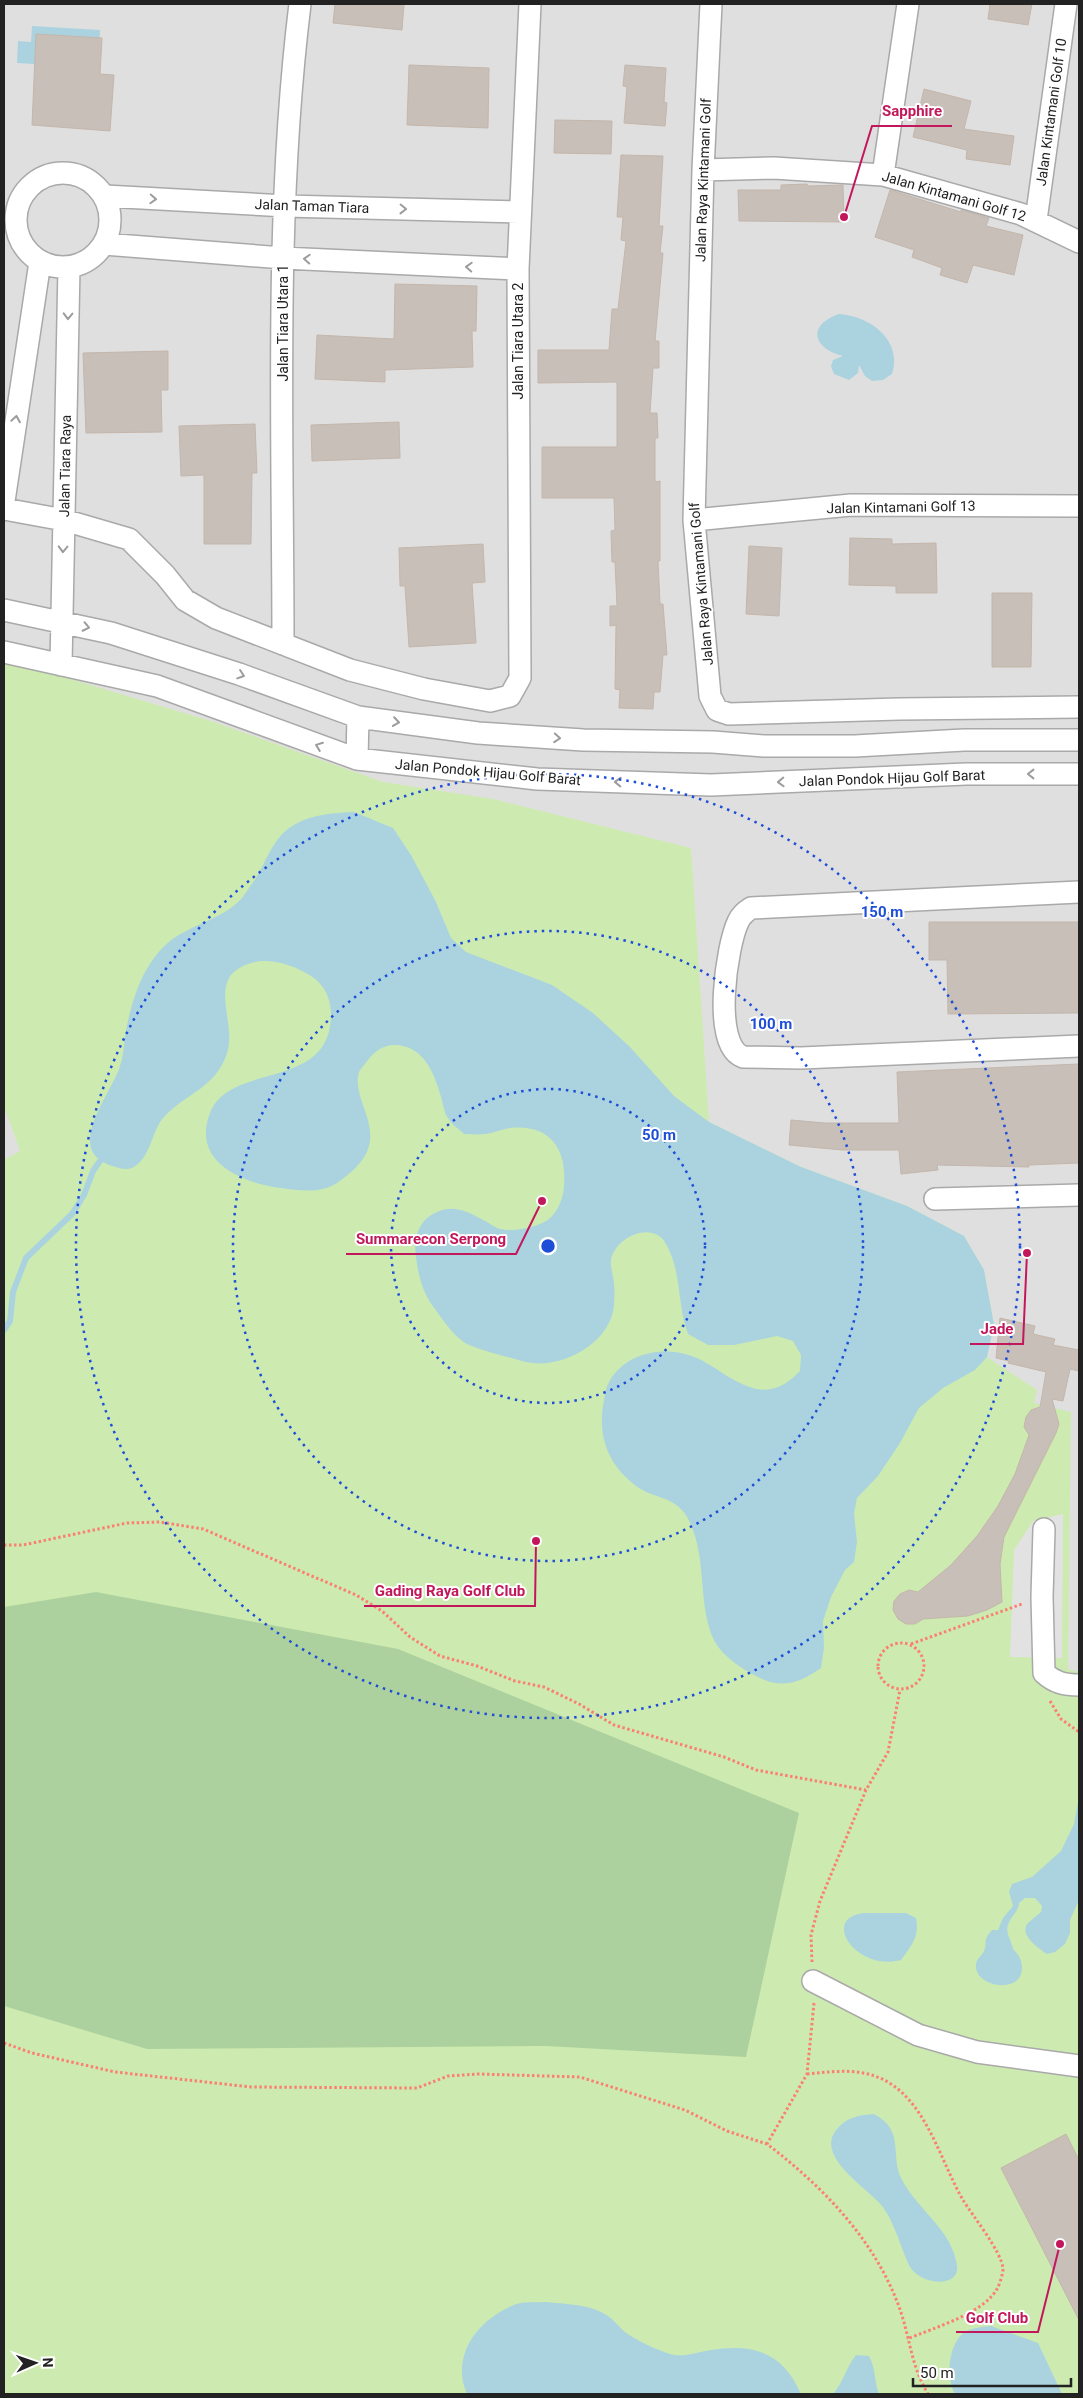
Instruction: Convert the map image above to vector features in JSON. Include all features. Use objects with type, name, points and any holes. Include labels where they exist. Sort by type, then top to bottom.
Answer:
[{"type":"street","name":"Jalan Tiara Utara 1","points":[[283,644],[283,258],[294,56],[300,4]]},
{"type":"street","name":"Jalan Tiara Utara 2","points":[[283,644],[350,670],[424,689],[490,701],[510,696],[520,678],[518,269],[530,4]]},
{"type":"street","name":"Jalan Raya Kintamani Golf","points":[[711,4],[702,170],[694,520],[710,696],[716,710],[729,714],[899,708],[1079,707]]},
{"type":"street","points":[[883,175],[908,4]]},
{"type":"street","name":"Jalan Kintamani Golf 10","points":[[1036,220],[1066,4]]},
{"type":"street","name":"Jalan Kintamani Golf 12","points":[[702,170],[774,168],[883,175],[1021,214],[1079,242]]},
{"type":"street","points":[[64,172],[80,175],[94,184],[105,196],[110,212],[110,228],[104,244],[89,259],[69,267],[54,267],[40,262],[28,253],[20,240],[16,226],[16,210],[13,196],[48,174],[64,172]]},
{"type":"street","name":"Jalan Taman Tiara","points":[[105,196],[286,206],[520,212]]},
{"type":"street","points":[[104,244],[283,258],[518,269]]},
{"type":"street","points":[[4,501],[40,262]]},
{"type":"street","name":"Jalan Tiara Raya","points":[[61,665],[69,267]]},
{"type":"street","name":"Jalan Kintamani Golf 13","points":[[694,520],[851,505],[1079,506]]},
{"type":"street","points":[[4,510],[64,520],[129,539],[165,575],[185,600],[216,618],[283,644]]},
{"type":"street","points":[[4,610],[111,633],[239,674],[358,717],[478,733],[583,740],[713,742],[764,746],[855,746],[964,740],[1079,740]]},
{"type":"street","name":"Jalan Pondok Hijau Golf Barat","points":[[4,652],[157,686],[357,759],[536,779],[711,785],[966,774],[1079,774]]},
{"type":"street","points":[[357,759],[358,717]]},
{"type":"street","points":[[964,740],[966,774]]},
{"type":"street","points":[[1079,892],[750,908],[743,913],[734,931],[726,968],[724,1003],[731,1043],[736,1052],[743,1057],[801,1058],[1079,1046]]},
{"type":"street","points":[[936,1199],[1079,1195]]},
{"type":"street","points":[[1044,1529],[1042,1645],[1049,1660],[1061,1673],[1079,1684]]},
{"type":"street","points":[[813,1981],[918,2035],[977,2052],[1079,2066]]},
{"type":"path","points":[[4,1545],[23,1545],[127,1523],[160,1522],[203,1529],[356,1595],[382,1611],[410,1637],[440,1656],[477,1666],[515,1681],[544,1687],[579,1704],[614,1726],[724,1757],[756,1770],[866,1790]]},
{"type":"path","points":[[911,1644],[922,1656],[924,1672],[915,1685],[900,1690],[885,1684],[877,1669],[881,1653],[894,1643],[911,1644],[1042,1597]]},
{"type":"path","points":[[767,2144],[807,2074],[814,2016],[811,1935],[820,1901],[866,1790],[888,1752],[900,1690]]},
{"type":"path","points":[[4,2043],[32,2053],[115,2072],[251,2087],[417,2088],[448,2076],[478,2074],[580,2077],[685,2110],[728,2131],[767,2144],[805,2173],[853,2227],[876,2259],[894,2297],[917,2376],[928,2394]]},
{"type":"path","points":[[807,2074],[845,2070],[870,2074],[892,2085],[911,2102],[934,2140],[963,2200],[990,2241],[1003,2268],[998,2288],[982,2306],[907,2339]]},
{"type":"shaded area","points":[[4,4],[1079,4],[1079,2394],[4,2394]]},
{"type":"shaded area","points":[[1063,1514],[1062,1658],[1010,1657],[1014,1550],[1033,1521]]},
{"type":"green space","points":[[4,663],[30,667],[211,721],[383,782],[493,799],[691,848],[709,1122],[801,1167],[907,1206],[964,1236],[984,1270],[994,1325],[987,1357],[1037,1390],[1034,1403],[1071,1412],[1068,1669],[1079,1672],[1079,2394],[4,2394],[4,1160],[20,1151],[4,1106]]},
{"type":"green space","points":[[96,1592],[398,1649],[799,1813],[746,2057],[546,2046],[147,2049],[4,2006],[4,1607]]},
{"type":"water","points":[[32,26],[100,30],[98,68],[17,63],[18,41],[31,42]]},
{"type":"water","points":[[839,314],[862,319],[881,332],[893,351],[892,374],[883,380],[872,381],[865,376],[859,365],[858,373],[849,380],[834,374],[831,366],[833,360],[843,356],[825,348],[817,336],[822,324]]},
{"type":"water","points":[[354,812],[393,828],[411,855],[436,902],[451,938],[466,952],[552,985],[593,1013],[630,1047],[674,1096],[709,1122],[801,1167],[907,1206],[964,1236],[984,1270],[994,1325],[987,1357],[975,1370],[943,1388],[919,1408],[900,1443],[878,1476],[857,1498],[854,1513],[857,1542],[854,1562],[845,1570],[831,1597],[823,1621],[824,1648],[821,1668],[806,1677],[783,1684],[767,1681],[740,1667],[719,1648],[709,1628],[698,1548],[694,1532],[687,1517],[682,1510],[670,1501],[643,1490],[626,1477],[611,1458],[606,1448],[602,1425],[602,1413],[608,1384],[616,1371],[637,1357],[661,1352],[687,1354],[707,1363],[734,1380],[762,1390],[783,1385],[800,1371],[801,1355],[793,1341],[777,1336],[734,1345],[708,1345],[688,1334],[682,1312],[675,1266],[666,1244],[660,1237],[652,1233],[635,1234],[619,1244],[614,1252],[611,1263],[614,1306],[610,1320],[603,1333],[580,1352],[551,1363],[522,1361],[469,1345],[458,1338],[432,1305],[424,1291],[418,1268],[415,1241],[423,1223],[435,1213],[442,1210],[456,1209],[470,1213],[498,1228],[506,1230],[535,1226],[553,1215],[563,1195],[564,1172],[559,1150],[545,1135],[536,1130],[524,1128],[510,1128],[483,1134],[464,1134],[447,1116],[435,1078],[426,1062],[413,1050],[404,1046],[390,1045],[370,1057],[359,1072],[359,1090],[367,1117],[370,1136],[369,1146],[364,1157],[349,1174],[333,1185],[319,1190],[296,1190],[266,1185],[236,1175],[214,1157],[208,1145],[206,1130],[210,1113],[221,1097],[237,1087],[298,1066],[314,1055],[326,1039],[331,1015],[330,1003],[326,993],[316,980],[294,967],[261,961],[243,966],[231,974],[229,978],[225,995],[229,1044],[222,1065],[216,1074],[164,1117],[156,1130],[147,1152],[138,1164],[129,1169],[123,1169],[109,1165],[96,1157],[91,1146],[91,1133],[95,1119],[120,1066],[134,997],[139,984],[160,950],[186,931],[221,914],[239,901],[255,880],[274,844],[285,831],[312,817]]},
{"type":"water","points":[[1079,1797],[1079,1900],[1070,1920],[1070,1933],[1065,1944],[1055,1952],[1047,1954],[1031,1941],[1026,1932],[1026,1927],[1041,1912],[1042,1906],[1035,1898],[1025,1898],[1019,1903],[1007,1928],[1013,1949],[1021,1963],[1020,1977],[1006,1985],[989,1983],[977,1972],[976,1964],[984,1951],[989,1934],[992,1930],[998,1930],[1003,1918],[1013,1906],[1009,1892],[1012,1884],[1032,1877],[1061,1851],[1074,1824]]},
{"type":"water","points":[[863,1913],[906,1913],[916,1918],[916,1936],[901,1960],[885,1962],[870,1959],[858,1952],[849,1943],[845,1934],[845,1925],[850,1917]]},
{"type":"water","points":[[874,2114],[890,2128],[895,2144],[898,2171],[902,2180],[942,2231],[954,2253],[957,2266],[956,2273],[946,2281],[937,2282],[929,2280],[914,2272],[909,2265],[887,2213],[837,2161],[832,2150],[832,2139],[841,2125],[854,2117]]},
{"type":"water","points":[[545,2302],[578,2305],[594,2309],[610,2318],[635,2339],[670,2354],[685,2355],[727,2348],[741,2348],[766,2354],[786,2369],[801,2394],[467,2394],[462,2366],[465,2353],[479,2329],[489,2319],[514,2305]]},
{"type":"water","points":[[991,2326],[1038,2343],[1062,2394],[955,2394],[950,2380],[953,2348],[961,2335],[967,2331]]},
{"type":"water","points":[[856,2355],[869,2356],[879,2394],[833,2394],[840,2385]]},
{"type":"building","points":[[335,4],[404,4],[402,30],[333,23]]},
{"type":"building","points":[[990,4],[1032,4],[1028,25],[988,19]]},
{"type":"building","points":[[36,34],[102,38],[100,74],[114,75],[110,131],[32,125]]},
{"type":"building","points":[[409,65],[489,68],[488,128],[407,125]]},
{"type":"building","points":[[625,65],[666,68],[664,102],[667,103],[665,126],[624,123],[627,87],[623,86]]},
{"type":"building","points":[[924,89],[971,101],[964,129],[1014,136],[1010,165],[966,159],[967,150],[913,137]]},
{"type":"building","points":[[555,120],[612,121],[611,154],[554,153]]},
{"type":"building","points":[[621,155],[663,156],[659,226],[663,226],[660,253],[663,253],[655,341],[659,341],[659,368],[653,368],[650,413],[657,413],[658,438],[655,438],[655,482],[660,481],[660,561],[658,561],[660,604],[663,604],[667,655],[663,655],[660,692],[654,692],[653,709],[619,708],[620,690],[615,689],[616,625],[610,626],[610,606],[617,606],[615,562],[612,562],[611,531],[615,530],[614,498],[542,498],[542,447],[617,447],[617,382],[538,383],[538,350],[609,350],[612,309],[618,309],[626,241],[621,240],[623,217],[617,217]]},
{"type":"building","points":[[807,184],[808,186],[843,185],[844,222],[739,221],[738,190],[781,190],[781,185]]},
{"type":"building","points":[[890,190],[961,212],[961,210],[989,218],[986,226],[1023,235],[1014,275],[973,265],[967,283],[940,275],[942,268],[912,257],[914,250],[875,237]]},
{"type":"building","points":[[395,284],[477,286],[476,331],[472,331],[473,367],[385,370],[385,382],[315,379],[317,335],[394,339]]},
{"type":"building","points":[[168,351],[168,390],[161,390],[162,432],[86,433],[83,353]]},
{"type":"building","points":[[399,422],[400,458],[312,461],[311,425]]},
{"type":"building","points":[[255,424],[257,473],[252,473],[251,544],[204,544],[204,475],[181,476],[179,426]]},
{"type":"building","points":[[850,538],[892,539],[892,544],[936,543],[937,593],[896,593],[896,586],[849,585]]},
{"type":"building","points":[[483,544],[485,582],[472,583],[476,643],[409,647],[405,586],[400,586],[399,548]]},
{"type":"building","points":[[749,546],[782,548],[779,616],[746,614]]},
{"type":"building","points":[[992,593],[1032,593],[1031,667],[992,667]]},
{"type":"building","points":[[929,922],[1079,922],[1079,1013],[948,1014],[947,960],[929,960]]},
{"type":"building","points":[[1079,1064],[1079,1163],[1029,1165],[1029,1167],[937,1165],[938,1170],[901,1174],[899,1150],[842,1150],[789,1145],[791,1120],[825,1123],[899,1123],[897,1072]]},
{"type":"building","points":[[1000,1318],[1035,1326],[1033,1334],[1055,1339],[1053,1345],[1079,1350],[1079,1371],[1070,1369],[1063,1401],[1052,1399],[1059,1424],[1056,1433],[1004,1537],[1000,1564],[1002,1602],[987,1610],[968,1616],[923,1619],[915,1624],[906,1624],[898,1619],[893,1610],[894,1601],[900,1594],[909,1590],[918,1592],[951,1565],[977,1536],[998,1506],[1015,1474],[1029,1435],[1024,1427],[1026,1417],[1031,1410],[1040,1407],[1046,1372],[1008,1363],[1009,1361],[996,1358]]},
{"type":"building","points":[[1066,2134],[1079,2160],[1079,2320],[1001,2168]]},
{"type":"waterway","points":[[4,1330],[10,1321],[13,1292],[26,1258],[72,1214],[84,1195],[93,1171],[100,1161]]},
{"type":"place","name":"Sapphire","points":[[844,217]]},
{"type":"place","name":"Summarecon Serpong","points":[[542,1201]]},
{"type":"place","name":"Jade","points":[[1027,1253]]},
{"type":"place","name":"Gading Raya Golf Club","points":[[536,1541]]},
{"type":"place","name":"Golf Club","points":[[1060,2244]]}]
